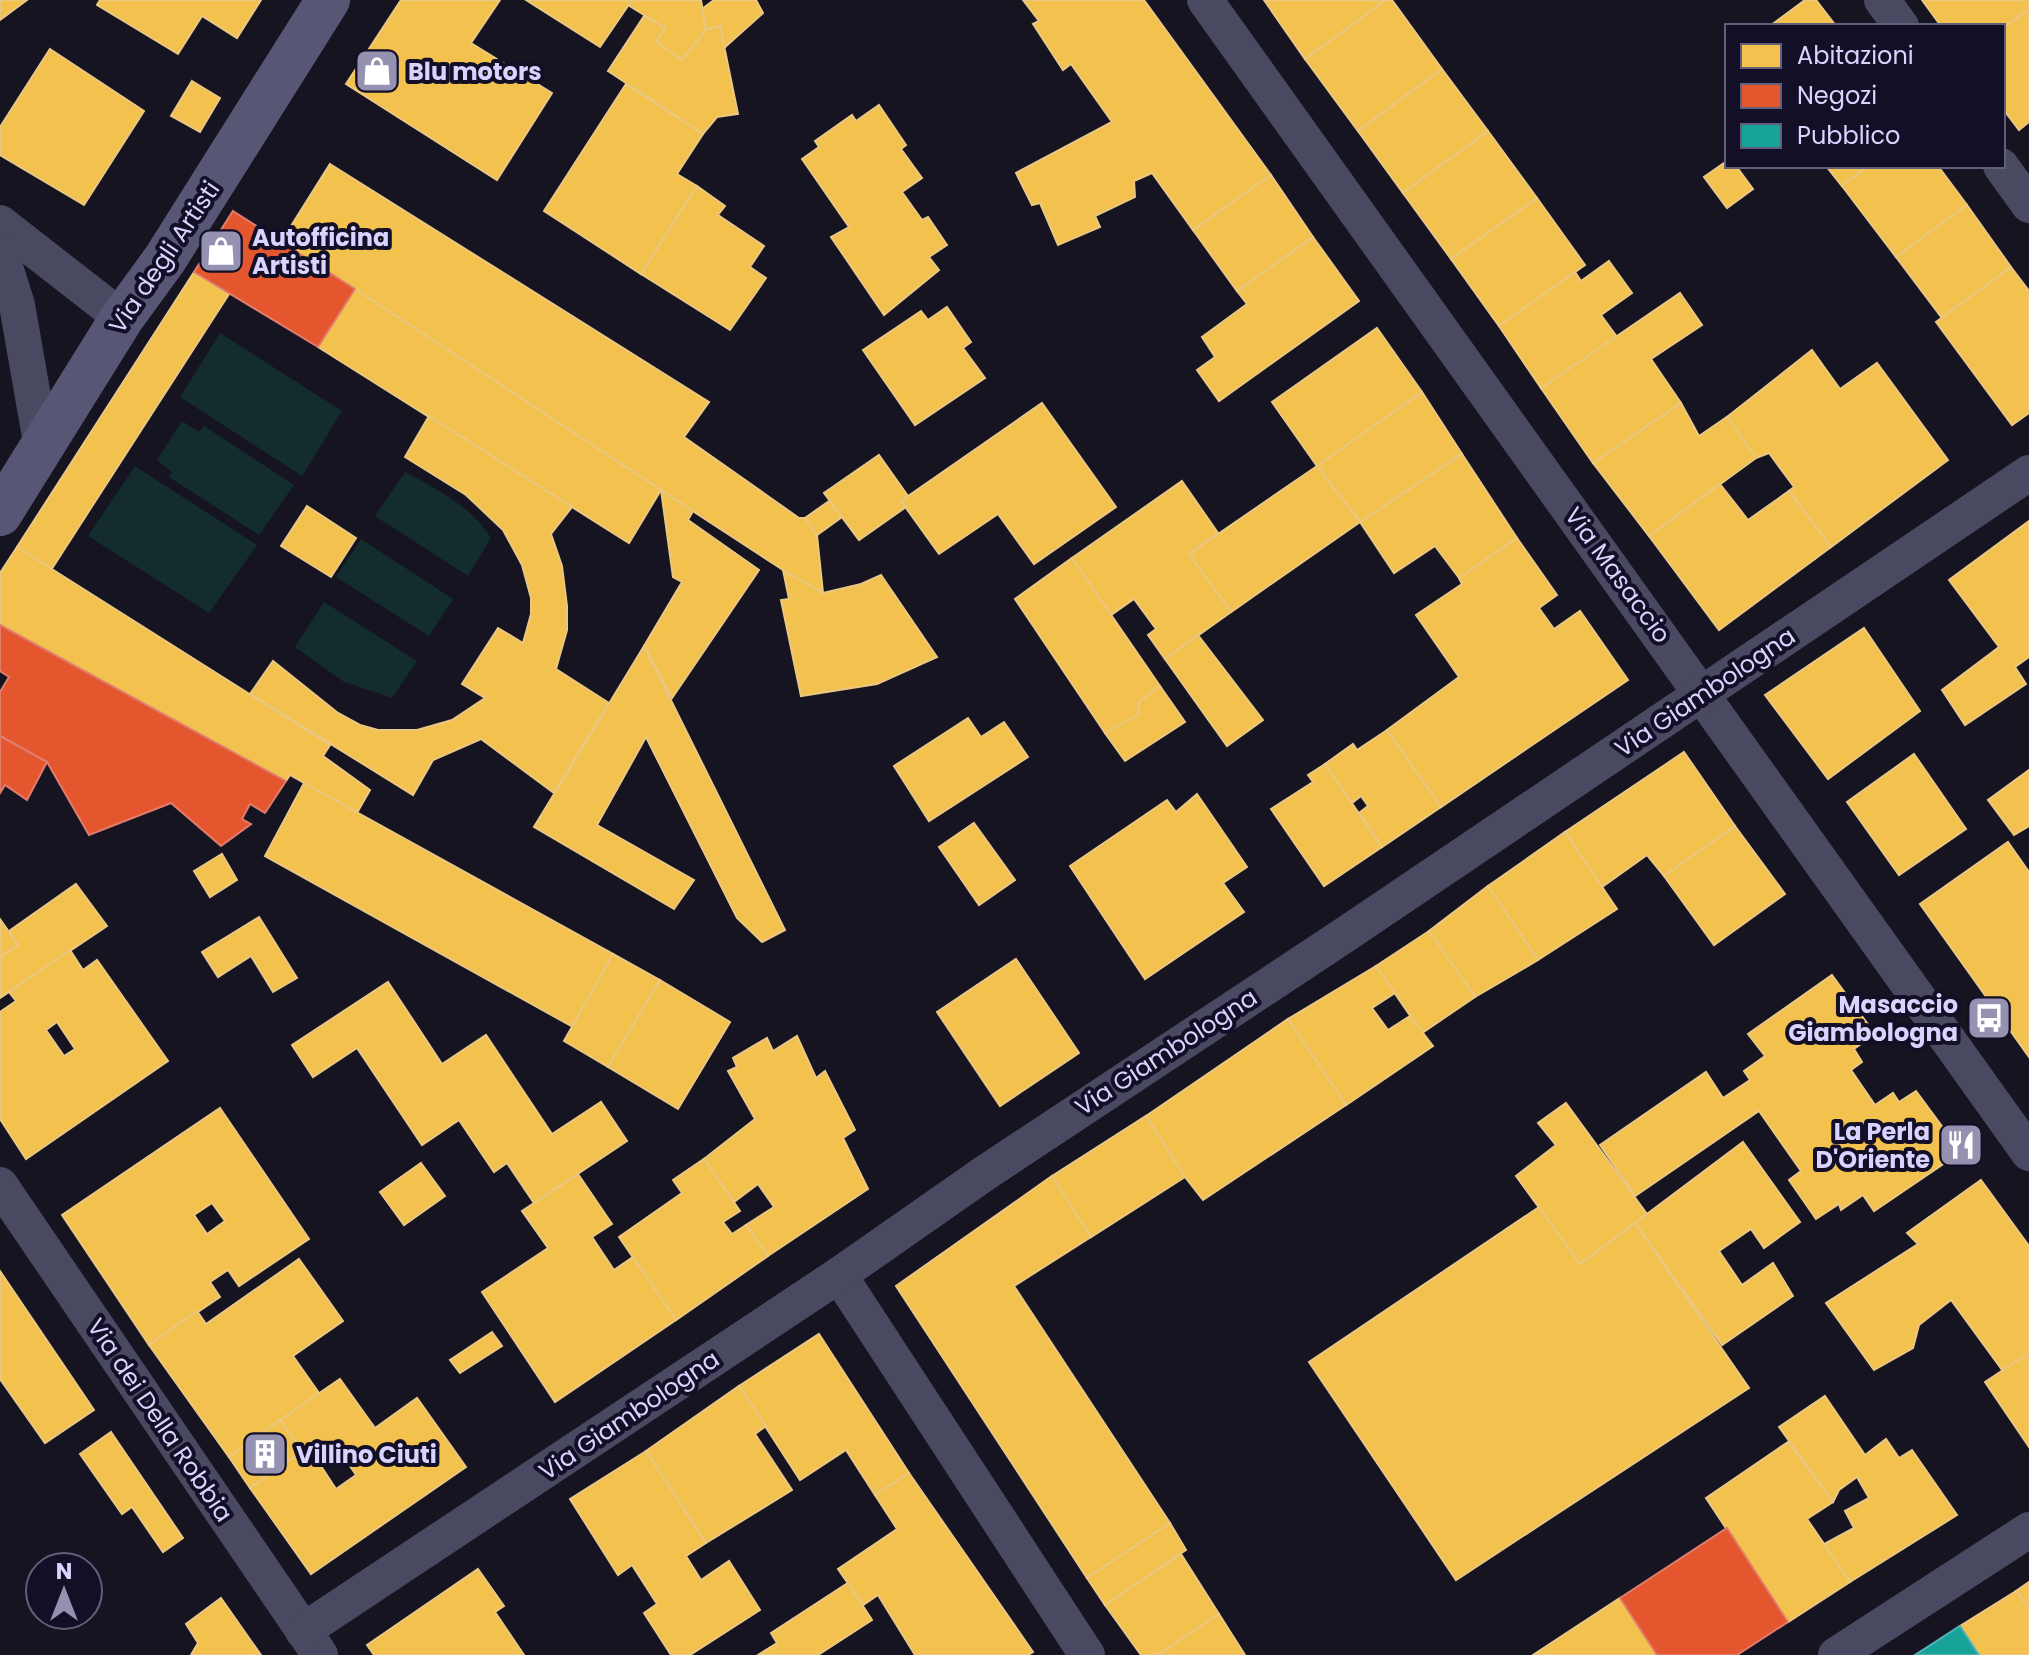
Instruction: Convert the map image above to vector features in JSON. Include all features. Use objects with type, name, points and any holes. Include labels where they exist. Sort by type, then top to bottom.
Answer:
[{"type":"street","name":"Via degli Artisti","points":[[6,491],[42,448],[122,318],[165,259],[328,0]]},
{"type":"street","name":"Via Masaccio","points":[[1205,0],[2029,1153]]},
{"type":"street","points":[[1882,0],[1900,24]]},
{"type":"street","points":[[2002,168],[2029,205]]},
{"type":"street","points":[[0,223],[122,318]]},
{"type":"street","points":[[0,251],[17,305],[42,448]]},
{"type":"street","name":"Via Giambologna","points":[[312,1643],[985,1173],[2029,473]]},
{"type":"street","name":"Via dei Della Robbia","points":[[0,1185],[312,1643]]},
{"type":"street","points":[[839,1275],[1087,1655]]},
{"type":"street","points":[[1836,1655],[2029,1530]]},
{"type":"green space","points":[[220,333],[342,411],[302,476],[180,397]]},
{"type":"green space","points":[[182,421],[199,432],[204,426],[294,485],[259,535],[169,477],[172,472],[157,460]]},
{"type":"green space","points":[[135,466],[257,545],[209,613],[88,536]]},
{"type":"green space","points":[[405,472],[463,507],[491,538],[468,576],[375,516]]},
{"type":"green space","points":[[361,539],[453,599],[429,636],[336,577]]},
{"type":"green space","points":[[324,602],[417,661],[392,698],[344,682],[295,647]]},
{"type":"building: Abitazioni","points":[[0,0],[27,0],[0,20]]},
{"type":"building: Abitazioni","points":[[100,0],[261,0],[237,38],[202,16],[178,54],[97,5]]},
{"type":"building: Abitazioni","points":[[401,0],[500,0],[471,43],[552,93],[497,180],[346,84]]},
{"type":"building: Abitazioni","points":[[526,0],[632,0],[600,47]]},
{"type":"building: Abitazioni","points":[[632,0],[701,0],[706,30],[682,60],[656,42],[665,28],[628,5]]},
{"type":"building: Abitazioni","points":[[714,0],[756,0],[763,13],[724,48],[720,26],[706,30],[702,9]]},
{"type":"building: Abitazioni","points":[[1023,0],[1144,0],[1271,175],[1193,230],[1152,173],[1134,181],[1135,197],[1095,216],[1100,227],[1058,245],[1040,203],[1032,205],[1016,173],[1112,122],[1071,64],[1063,70],[1033,24],[1039,21]]},
{"type":"building: Abitazioni","points":[[1264,0],[1386,0],[1305,59]]},
{"type":"building: Abitazioni","points":[[1386,0],[1392,0],[1442,69],[1358,131],[1305,59]]},
{"type":"building: Abitazioni","points":[[1805,0],[1816,0],[1834,24],[1773,24]]},
{"type":"building: Abitazioni","points":[[1922,0],[2029,0],[2029,9],[2005,27],[2005,24],[1940,24]]},
{"type":"building: Abitazioni","points":[[2029,9],[2029,122],[2019,130],[2005,112],[2005,27]]},
{"type":"building: Abitazioni","points":[[644,16],[665,28],[656,42],[682,60],[706,30],[720,26],[738,114],[717,117],[703,134],[608,71]]},
{"type":"building: Abitazioni","points":[[50,49],[144,111],[84,205],[0,155],[0,127]]},
{"type":"building: Abitazioni","points":[[1442,69],[1488,131],[1403,193],[1358,131]]},
{"type":"building: Abitazioni","points":[[192,81],[220,98],[200,132],[171,116]]},
{"type":"building: Abitazioni","points":[[626,84],[703,134],[677,174],[697,186],[641,274],[544,211]]},
{"type":"building: Abitazioni","points":[[879,105],[906,145],[901,149],[922,178],[902,192],[922,220],[928,217],[947,245],[929,257],[939,270],[884,315],[831,237],[849,227],[802,159],[819,147],[815,141],[852,115],[856,121]]},
{"type":"building: Abitazioni","points":[[1488,131],[1537,198],[1451,259],[1403,193]]},
{"type":"building: Abitazioni","points":[[1725,162],[1725,168],[1737,168],[1753,189],[1727,208],[1704,177]]},
{"type":"building: Abitazioni","points":[[330,164],[709,402],[684,437],[799,518],[805,518],[817,535],[823,593],[783,570],[281,242]]},
{"type":"building: Abitazioni","points":[[1828,168],[1865,168],[1842,186]]},
{"type":"building: Abitazioni","points":[[1865,168],[1939,168],[1967,205],[1896,257],[1842,186]]},
{"type":"building: Abitazioni","points":[[1271,175],[1313,237],[1237,291],[1193,230]]},
{"type":"building: Abitazioni","points":[[697,186],[725,206],[718,215],[764,246],[750,267],[766,278],[730,330],[641,274]]},
{"type":"building: Abitazioni","points":[[1537,198],[1585,265],[1499,326],[1451,259]]},
{"type":"building: Abitazioni","points":[[1967,205],[2011,267],[1942,318],[1896,257]]},
{"type":"building: Abitazioni","points":[[1313,237],[1359,301],[1219,401],[1197,370],[1215,357],[1202,337],[1247,304],[1237,291]]},
{"type":"building: Abitazioni","points":[[1609,261],[1632,293],[1601,315],[1617,337],[1541,388],[1499,326],[1575,272],[1581,281]]},
{"type":"building: Abitazioni","points":[[2011,267],[2029,291],[2029,413],[2012,425],[1936,322]]},
{"type":"building: Abitazioni","points":[[194,272],[229,294],[51,570],[17,547]]},
{"type":"building: Abitazioni","points":[[355,289],[661,490],[629,543],[318,347]]},
{"type":"building: Abitazioni","points":[[1680,293],[1702,325],[1651,359],[1681,403],[1593,463],[1541,388]]},
{"type":"building: Abitazioni","points":[[947,307],[971,342],[963,348],[985,378],[915,425],[863,350],[921,311],[928,320]]},
{"type":"building: Abitazioni","points":[[1377,328],[1422,392],[1317,466],[1272,402]]},
{"type":"building: Abitazioni","points":[[1812,350],[1840,389],[1877,363],[1948,460],[1831,547],[1789,491],[1794,487],[1769,453],[1756,458],[1727,417]]},
{"type":"building: Abitazioni","points":[[1422,392],[1462,454],[1360,522],[1317,466]]},
{"type":"building: Abitazioni","points":[[1042,403],[1116,507],[1034,564],[998,514],[939,554],[901,501]]},
{"type":"building: Abitazioni","points":[[1681,403],[1699,436],[1727,417],[1756,458],[1649,536],[1593,463]]},
{"type":"building: Abitazioni","points":[[429,416],[572,507],[551,534],[562,566],[567,606],[567,630],[556,669],[609,703],[554,793],[481,739],[433,760],[413,795],[250,694],[273,661],[338,713],[360,725],[378,730],[417,730],[452,720],[485,698],[462,684],[498,628],[523,643],[531,614],[531,598],[522,565],[503,530],[466,495],[405,457]]},
{"type":"building: Abitazioni","points":[[1462,454],[1517,538],[1459,578],[1435,546],[1394,573],[1360,522]]},
{"type":"building: Abitazioni","points":[[879,455],[908,496],[901,501],[906,507],[859,540],[824,493]]},
{"type":"building: Abitazioni","points":[[1317,466],[1360,522],[1231,612],[1189,554]]},
{"type":"building: Abitazioni","points":[[1182,481],[1218,533],[1189,554],[1231,612],[1165,659],[1148,635],[1156,629],[1134,599],[1111,615],[1072,558]]},
{"type":"building: Abitazioni","points":[[1720,484],[1748,520],[1789,491],[1831,547],[1719,630],[1649,536]]},
{"type":"building: Abitazioni","points":[[661,490],[693,511],[688,520],[759,570],[672,698],[644,646],[682,582],[673,577]]},
{"type":"building: Abitazioni","points":[[829,501],[842,517],[817,535],[805,518]]},
{"type":"building: Abitazioni","points":[[307,506],[356,538],[331,577],[281,546]]},
{"type":"building: Abitazioni","points":[[2029,521],[2029,657],[2015,667],[2026,684],[1965,725],[1942,690],[1999,647],[1949,580]]},
{"type":"building: Abitazioni","points":[[1517,538],[1557,595],[1539,608],[1554,629],[1580,611],[1628,680],[1441,807],[1387,730],[1459,677],[1416,615],[1462,584],[1459,578]]},
{"type":"building: Abitazioni","points":[[17,547],[330,745],[323,756],[370,790],[357,813],[290,775],[286,781],[0,625],[0,573]]},
{"type":"building: Abitazioni","points":[[1072,558],[1160,686],[1139,702],[1139,714],[1105,733],[1015,599]]},
{"type":"building: Abitazioni","points":[[783,570],[823,593],[861,584],[881,575],[937,657],[877,684],[801,696],[781,600],[789,599]]},
{"type":"building: Abitazioni","points":[[1864,628],[1920,711],[1828,779],[1765,695]]},
{"type":"building: Abitazioni","points":[[1198,635],[1263,720],[1227,746],[1165,659]]},
{"type":"building: Abitazioni","points":[[644,646],[785,930],[762,942],[737,918],[646,737],[597,825],[694,880],[674,909],[534,827]]},
{"type":"building: Abitazioni","points":[[1160,686],[1185,722],[1125,761],[1105,733],[1139,714],[1139,702]]},
{"type":"building: Abitazioni","points":[[968,718],[981,737],[1004,722],[1028,757],[929,821],[894,766]]},
{"type":"building: Abitazioni","points":[[1387,730],[1441,807],[1382,847],[1359,813],[1368,806],[1361,796],[1352,803],[1325,764],[1353,744],[1357,750]]},
{"type":"building: Abitazioni","points":[[1684,752],[1735,826],[1664,876],[1647,855],[1602,887],[1565,832]]},
{"type":"building: Abitazioni","points":[[1914,754],[1966,829],[1899,875],[1847,802]]},
{"type":"building: Abitazioni","points":[[1325,764],[1382,847],[1324,886],[1271,809],[1313,782],[1308,775]]},
{"type":"building: Abitazioni","points":[[2029,770],[2029,826],[2014,835],[1988,800]]},
{"type":"building: Abitazioni","points":[[304,783],[613,954],[573,1027],[265,856]]},
{"type":"building: Abitazioni","points":[[1197,794],[1247,867],[1223,883],[1244,912],[1145,979],[1070,866],[1167,800],[1176,812]]},
{"type":"building: Abitazioni","points":[[974,823],[1015,880],[979,905],[939,847]]},
{"type":"building: Abitazioni","points":[[1735,826],[1785,894],[1714,945],[1664,876]]},
{"type":"building: Abitazioni","points":[[1565,832],[1617,909],[1538,960],[1488,886]]},
{"type":"building: Abitazioni","points":[[2008,842],[2029,872],[2029,1057],[1920,904]]},
{"type":"building: Abitazioni","points":[[222,854],[237,880],[210,897],[194,871]]},
{"type":"building: Abitazioni","points":[[76,884],[107,926],[0,998],[0,957],[18,945],[9,931]]},
{"type":"building: Abitazioni","points":[[1488,886],[1538,960],[1475,997],[1429,931]]},
{"type":"building: Abitazioni","points":[[259,917],[297,978],[273,992],[251,956],[218,977],[202,952]]},
{"type":"building: Abitazioni","points":[[0,919],[18,945],[0,957]]},
{"type":"building: Abitazioni","points":[[1429,931],[1475,997],[1422,1033],[1376,966]]},
{"type":"building: Abitazioni","points":[[70,950],[83,970],[97,960],[168,1061],[26,1159],[0,1119],[0,1012],[16,1001],[9,992]],"holes":[[[57,1022],[75,1049],[64,1056],[46,1030]]]},
{"type":"building: Abitazioni","points":[[613,954],[660,980],[608,1067],[564,1041]]},
{"type":"building: Abitazioni","points":[[1016,959],[1079,1053],[1000,1106],[937,1012]]},
{"type":"building: Abitazioni","points":[[1376,966],[1395,993],[1372,1008],[1388,1030],[1410,1016],[1433,1046],[1346,1105],[1288,1019]]},
{"type":"building: Abitazioni","points":[[1832,975],[1875,1034],[1854,1049],[1862,1062],[1851,1070],[1875,1105],[1893,1093],[1899,1102],[1916,1091],[1961,1152],[1874,1211],[1863,1195],[1841,1210],[1839,1204],[1816,1219],[1789,1180],[1801,1171],[1759,1111],[1635,1196],[1600,1145],[1706,1072],[1723,1098],[1750,1080],[1744,1071],[1765,1056],[1748,1034]]},
{"type":"building: Abitazioni","points":[[660,980],[730,1022],[678,1109],[608,1067]]},
{"type":"building: Abitazioni","points":[[388,982],[442,1064],[486,1035],[552,1134],[601,1102],[627,1141],[534,1203],[507,1163],[494,1172],[459,1120],[422,1145],[357,1048],[313,1077],[292,1045]]},
{"type":"building: Abitazioni","points":[[1288,1019],[1346,1105],[1203,1200],[1146,1116]]},
{"type":"building: Abitazioni","points":[[797,1036],[816,1078],[825,1071],[855,1130],[843,1138],[868,1189],[768,1256],[746,1225],[774,1207],[758,1184],[734,1202],[704,1159],[755,1119],[728,1071],[737,1067],[733,1058],[767,1038],[773,1051]]},
{"type":"building: Abitazioni","points":[[1566,1103],[1647,1214],[1580,1264],[1516,1176],[1556,1145],[1538,1123]]},
{"type":"building: Abitazioni","points":[[220,1108],[309,1239],[239,1286],[228,1270],[210,1282],[220,1297],[149,1345],[62,1215]],"holes":[[[212,1203],[225,1221],[207,1234],[194,1215]]]},
{"type":"building: Abitazioni","points":[[1146,1116],[1185,1177],[1091,1237],[1052,1176]]},
{"type":"building: Abitazioni","points":[[1743,1142],[1800,1222],[1764,1248],[1751,1229],[1719,1251],[1742,1285],[1773,1263],[1793,1296],[1722,1345],[1635,1223]]},
{"type":"building: Abitazioni","points":[[704,1159],[740,1211],[723,1222],[732,1234],[746,1225],[768,1256],[676,1320],[619,1237],[682,1193],[673,1180]]},
{"type":"building: Abitazioni","points":[[421,1163],[445,1196],[404,1225],[380,1192]]},
{"type":"building: Abitazioni","points":[[578,1174],[612,1224],[592,1237],[614,1270],[633,1257],[676,1320],[555,1402],[482,1292],[548,1248],[522,1211]]},
{"type":"building: Abitazioni","points":[[1052,1176],[1091,1237],[1014,1286],[1170,1523],[1087,1578],[896,1286]]},
{"type":"building: Abitazioni","points":[[1981,1180],[2029,1246],[2029,1353],[2003,1371],[1951,1300],[1919,1325],[1913,1348],[1874,1370],[1826,1303],[1918,1244],[1907,1233]]},
{"type":"building: Abitazioni","points":[[1539,1207],[1580,1264],[1635,1223],[1749,1388],[1456,1580],[1309,1362]]},
{"type":"building: Abitazioni","points":[[299,1259],[343,1321],[293,1356],[319,1393],[229,1457],[149,1345],[197,1311],[206,1324]]},
{"type":"building: Abitazioni","points":[[0,1271],[94,1410],[45,1443],[0,1379]]},
{"type":"building: Abitazioni","points":[[492,1332],[502,1346],[460,1373],[450,1360]]},
{"type":"building: Abitazioni","points":[[819,1334],[909,1473],[875,1495],[846,1450],[800,1480],[739,1386]]},
{"type":"building: Abitazioni","points":[[2029,1353],[2029,1447],[1985,1382]]},
{"type":"building: Abitazioni","points":[[340,1379],[375,1428],[417,1398],[466,1467],[311,1574],[250,1488],[302,1451],[280,1420]],"holes":[[[339,1450],[356,1475],[336,1489],[319,1463]]]},
{"type":"building: Abitazioni","points":[[739,1386],[766,1426],[755,1434],[792,1490],[706,1543],[646,1451]]},
{"type":"building: Abitazioni","points":[[1825,1396],[1865,1455],[1886,1439],[1899,1458],[1912,1450],[1957,1515],[1850,1582],[1824,1544],[1854,1528],[1845,1511],[1869,1498],[1857,1477],[1839,1490],[1833,1502],[1779,1427]]},
{"type":"building: Abitazioni","name":"Villino Ciuti","points":[[280,1420],[302,1451],[250,1488],[229,1457]]},
{"type":"building: Abitazioni","points":[[111,1432],[183,1538],[163,1552],[132,1507],[122,1514],[80,1454]]},
{"type":"building: Abitazioni","points":[[1788,1442],[1833,1502],[1807,1519],[1850,1582],[1788,1622],[1706,1498]]},
{"type":"building: Abitazioni","points":[[646,1451],[706,1543],[686,1556],[701,1580],[729,1561],[760,1610],[690,1655],[671,1655],[644,1613],[657,1604],[632,1565],[618,1575],[570,1499]]},
{"type":"building: Abitazioni","points":[[909,1473],[1033,1652],[1028,1655],[915,1655],[878,1595],[863,1605],[838,1569],[897,1529],[875,1495]]},
{"type":"building: Abitazioni","points":[[1170,1523],[1186,1550],[1105,1605],[1087,1578]]},
{"type":"building: Abitazioni","points":[[1181,1554],[1219,1614],[1157,1655],[1141,1655],[1105,1605]]},
{"type":"building: Abitazioni","points":[[478,1569],[504,1606],[495,1612],[524,1655],[374,1655],[367,1645]]},
{"type":"building: Abitazioni","points":[[2029,1582],[2029,1609],[2016,1591]]},
{"type":"building: Abitazioni","points":[[848,1583],[872,1620],[818,1655],[758,1655],[777,1643],[771,1633]]},
{"type":"building: Abitazioni","points":[[2016,1591],[2029,1609],[2029,1655],[1979,1655],[1960,1626]]},
{"type":"building: Abitazioni","points":[[221,1598],[261,1655],[191,1655],[198,1643],[186,1624]]},
{"type":"building: Abitazioni","points":[[1620,1598],[1657,1655],[1533,1655]]},
{"type":"building: Abitazioni","points":[[1219,1614],[1245,1655],[1157,1655]]},
{"type":"building: Negozi","points":[[233,211],[355,289],[318,347],[194,272]]},
{"type":"building: Negozi","points":[[0,625],[286,781],[265,813],[250,804],[242,819],[251,824],[221,846],[171,803],[89,835],[47,762],[0,736],[0,692],[9,677],[0,671]]},
{"type":"building: Negozi","points":[[0,736],[47,762],[27,800],[5,785],[0,793]]},
{"type":"building: Negozi","points":[[1727,1528],[1788,1622],[1737,1655],[1657,1655],[1620,1598]]},
{"type":"building: Pubblico","points":[[1960,1626],[1979,1655],[1915,1655]]},
{"type":"place","name":"Blu motors","points":[[377,71]]},
{"type":"place","name":"Autofficina Artisti","points":[[221,251]]},
{"type":"place","name":"Masaccio Giambologna","points":[[1989,1018]]},
{"type":"place","name":"La Perla D'Oriente","points":[[1961,1145]]},
{"type":"place","name":"Villino Ciuti","points":[[265,1454]]}]
